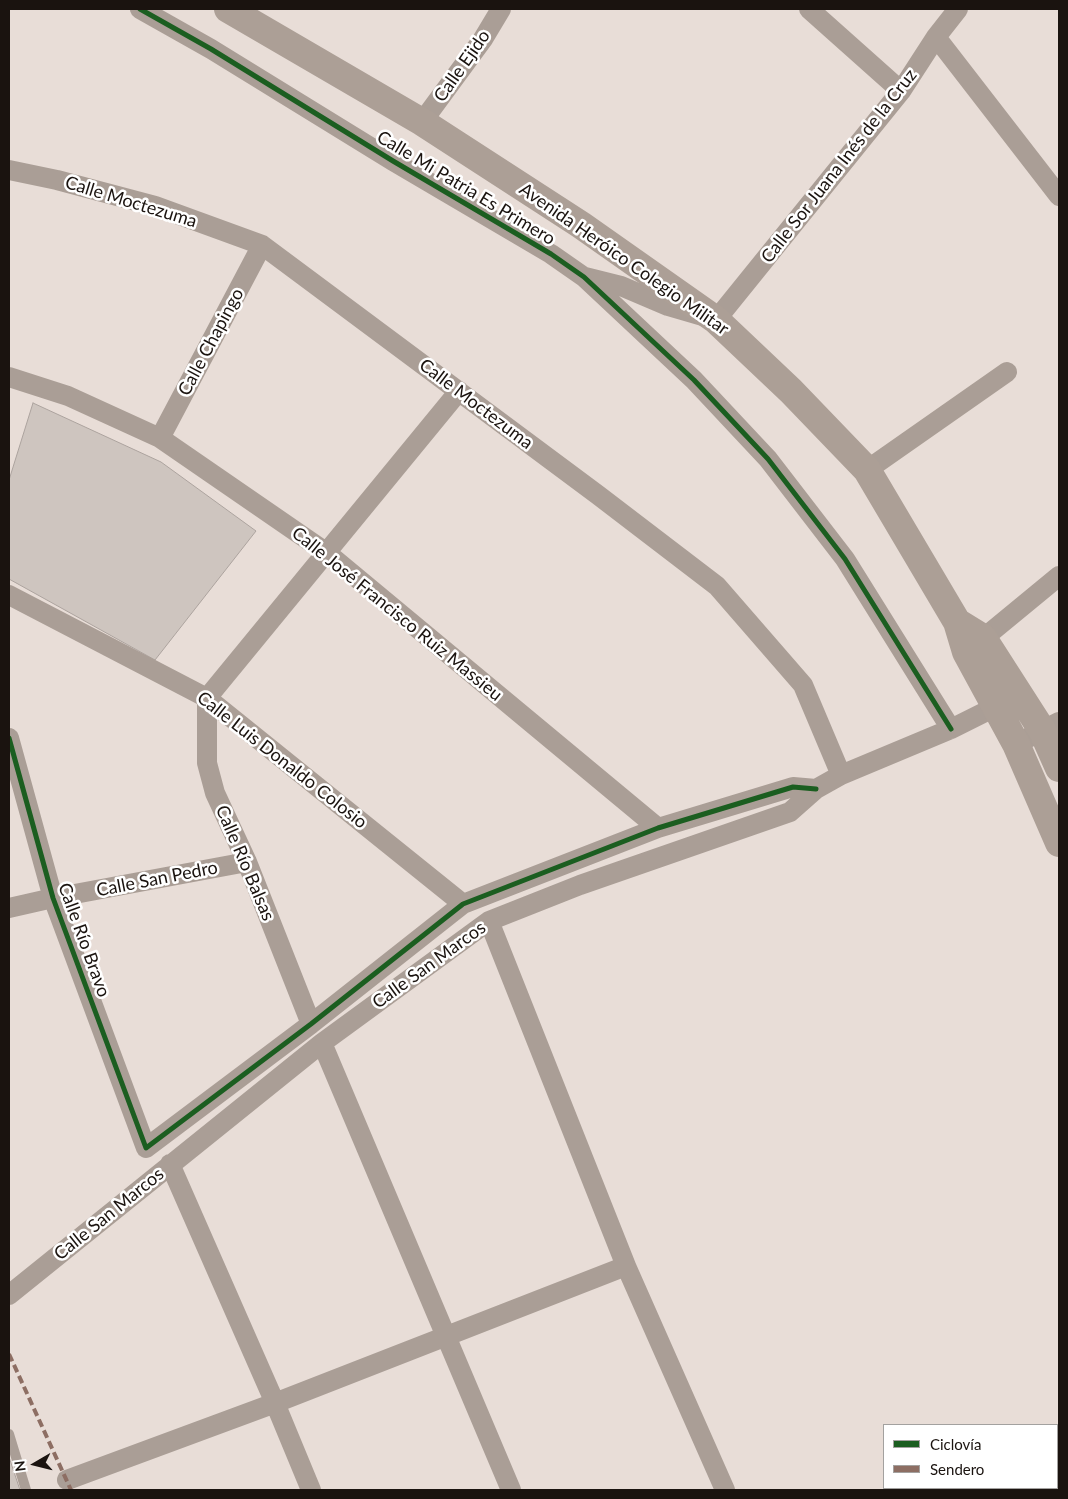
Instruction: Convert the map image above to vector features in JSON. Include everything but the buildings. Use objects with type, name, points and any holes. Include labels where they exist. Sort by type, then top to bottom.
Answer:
[{"type":"main road","name":"Avenida Heróico Colegio Militar","points":[[228,9],[422,122],[581,225],[716,320],[791,391],[867,470],[957,622],[974,645],[1051,726],[1059,768]]},
{"type":"main road","name":"Avenida Heróico Colegio Militar","points":[[974,645],[996,706],[1016,744],[1059,843]]},
{"type":"street","name":"Calle Mi Patria Es Primero","points":[[140,9],[211,49],[393,161],[551,254],[584,278],[694,380],[768,460],[845,559],[951,729]]},
{"type":"street","name":"Calle Ejido","points":[[422,122],[483,39],[500,9]]},
{"type":"street","points":[[808,9],[901,91]]},
{"type":"street","name":"Calle Sor Juana Inés de la Cruz","points":[[716,320],[901,91],[936,37],[958,9]]},
{"type":"street","points":[[936,37],[1059,196]]},
{"type":"street","name":"Calle Moctezuma","points":[[9,170],[57,180],[156,206],[262,246],[459,391],[717,586],[803,685],[841,775]]},
{"type":"street","name":"Calle Chapingo","points":[[160,438],[262,246]]},
{"type":"street","points":[[584,278],[622,286],[668,306],[716,320]]},
{"type":"street","points":[[867,470],[1007,372]]},
{"type":"street","name":"Calle José Francisco Ruiz Massieu","points":[[9,377],[68,396],[160,438],[327,552],[658,828]]},
{"type":"street","points":[[207,698],[459,391]]},
{"type":"street","points":[[974,645],[1059,576]]},
{"type":"street","name":"Calle Luis Donaldo Colosio","points":[[9,595],[207,698],[463,904]]},
{"type":"street","name":"Calle San Marcos","points":[[9,1296],[322,1043],[489,920],[580,884],[790,812],[816,788],[841,775],[951,729],[1020,694]]},
{"type":"street","name":"Calle Río Balsas","points":[[207,698],[207,763],[215,793],[247,862],[310,1024]]},
{"type":"street","points":[[1016,744],[1051,726]]},
{"type":"street","name":"Calle Río Bravo","points":[[9,738],[53,898],[146,1148],[310,1024]]},
{"type":"street","points":[[310,1024],[463,904],[658,828],[793,787],[816,788]]},
{"type":"street","name":"Calle San Pedro","points":[[9,908],[247,862]]},
{"type":"street","points":[[489,920],[626,1266],[725,1490]]},
{"type":"street","points":[[322,1043],[511,1490]]},
{"type":"street","points":[[170,1164],[311,1490]]},
{"type":"street","points":[[67,1480],[275,1403],[626,1266]]},
{"type":"lane","points":[[9,1434],[26,1490]]},
{"type":"marked path","points":[[9,1354],[71,1490]]},
{"type":"cycle path","points":[[140,9],[211,49],[393,161],[551,254],[584,277],[694,380],[768,459],[845,559],[951,729]]},
{"type":"cycle path","points":[[9,738],[53,898],[146,1148],[311,1024],[463,904],[658,828],[793,787],[816,789]]}]
